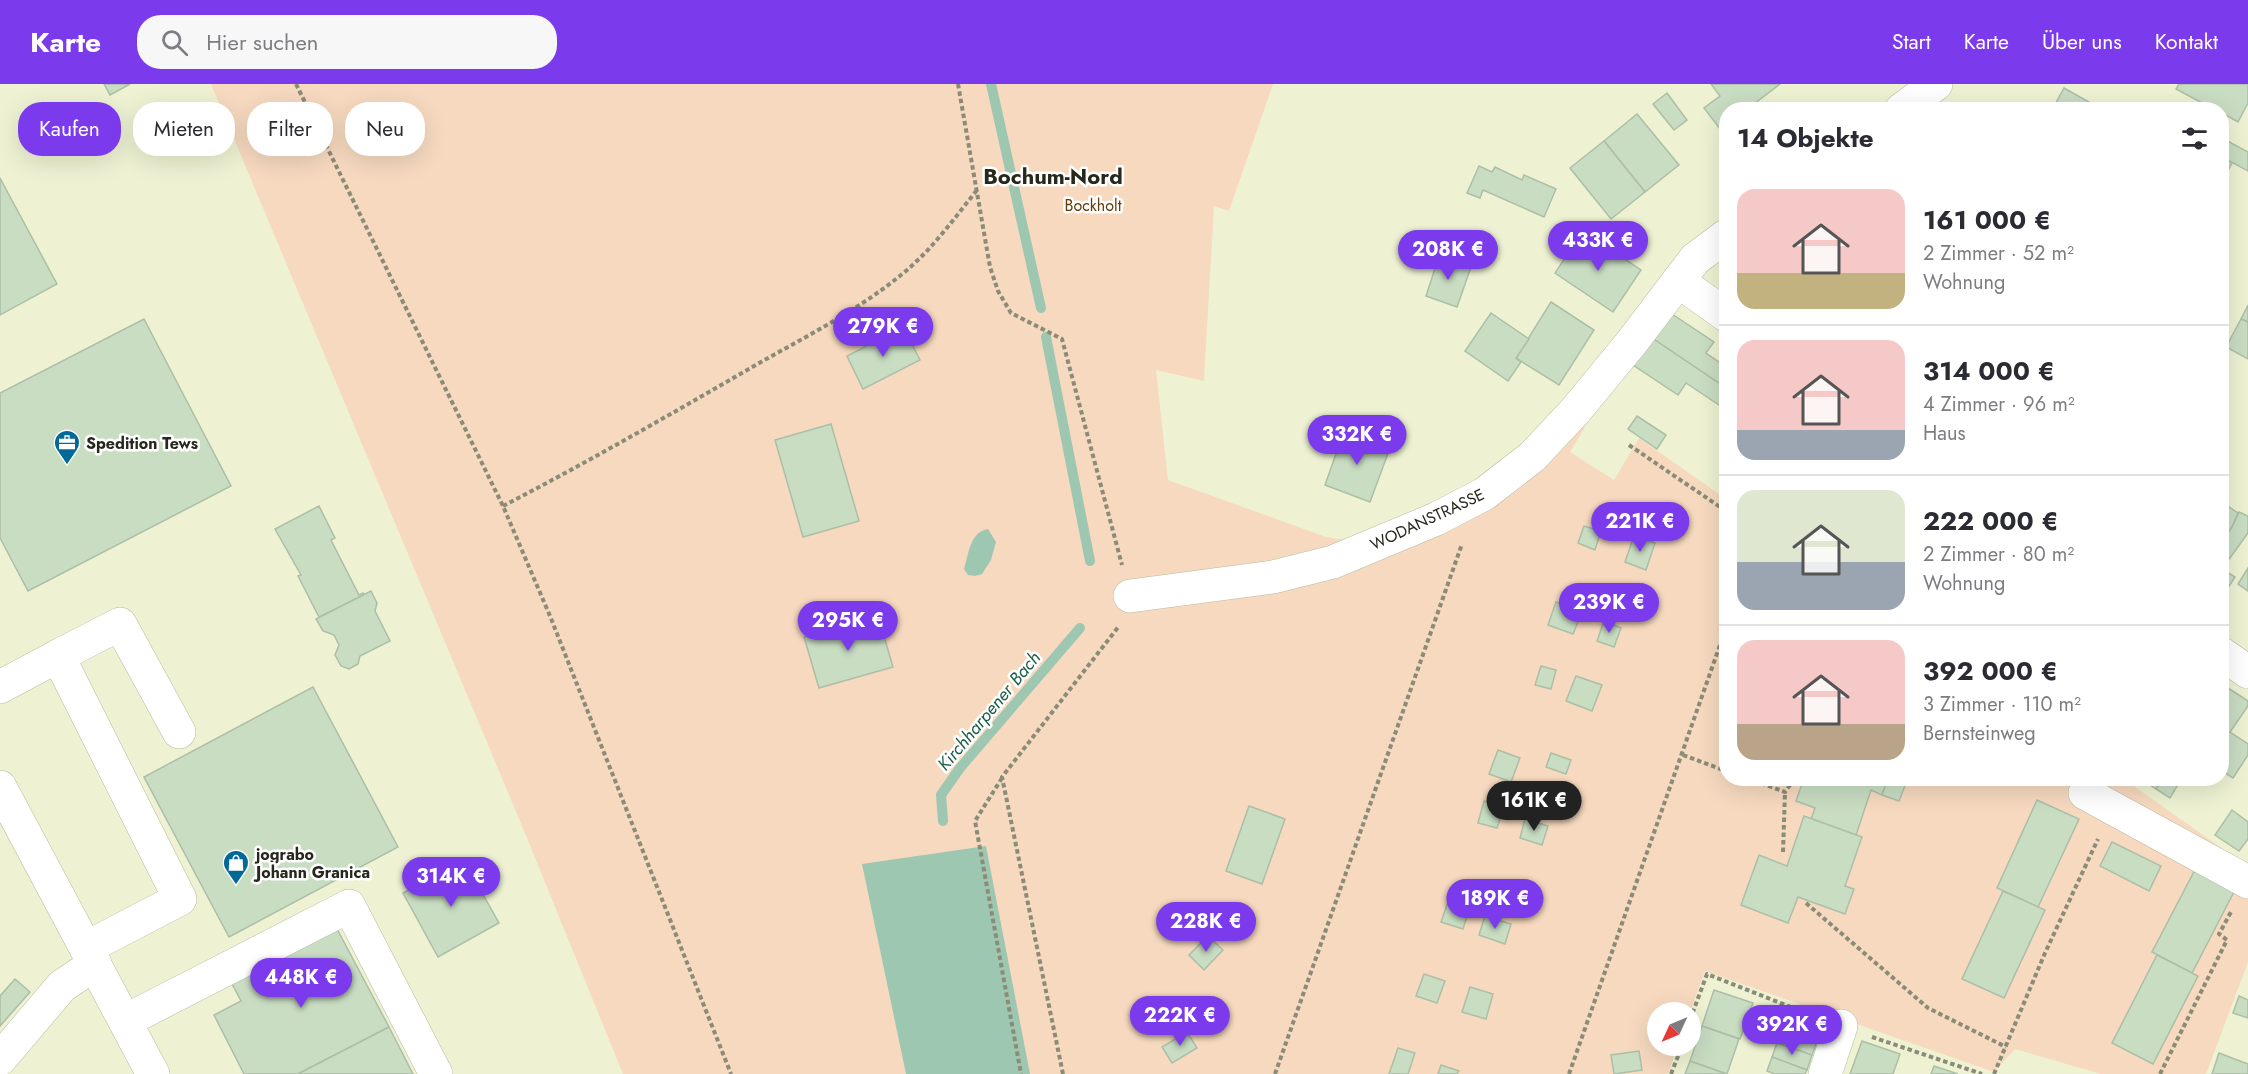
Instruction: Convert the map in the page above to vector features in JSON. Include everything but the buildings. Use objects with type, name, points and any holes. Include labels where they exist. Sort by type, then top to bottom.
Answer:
[{"type":"street","points":[[1912,102],[1936,84]]},
{"type":"street","name":"WODANSTRASSE","points":[[1130,596],[1273,577],[1333,562],[1436,519],[1484,494],[1532,457],[1576,410],[1632,342],[1695,259],[1719,241]]},
{"type":"street","points":[[1678,281],[1719,310]]},
{"type":"street","points":[[0,687],[120,624],[179,732]]},
{"type":"street","points":[[0,1059],[62,986],[91,956],[180,899],[58,656]]},
{"type":"street","points":[[2229,659],[2248,672]]},
{"type":"street","points":[[0,787],[153,1074]]},
{"type":"street","points":[[2098,801],[2248,882]]},
{"type":"street","points":[[125,1021],[349,906],[436,1074]]},
{"type":"street","points":[[1825,1074],[1841,1026]]},
{"type":"path","points":[[296,84],[503,506],[550,616],[731,1074]]},
{"type":"path","points":[[958,84],[990,267],[1011,313],[1062,339],[1130,596],[1118,631],[1002,777],[975,821],[1021,1074]]},
{"type":"path","points":[[503,506],[655,423],[818,329],[877,292],[923,256],[977,190]]},
{"type":"path","points":[[1629,445],[1719,506]]},
{"type":"path","points":[[1275,1074],[1465,537],[1484,494]]},
{"type":"path","points":[[1569,1074],[1719,649]]},
{"type":"path","points":[[1683,755],[1719,768]]},
{"type":"path","points":[[1002,777],[1063,1074]]},
{"type":"path","points":[[1769,786],[1785,792]]},
{"type":"path","points":[[1782,852],[1785,792],[1789,786]]},
{"type":"path","points":[[1994,1074],[2045,953],[2098,801]]},
{"type":"path","points":[[2160,1074],[2227,940],[2219,934],[2248,882]]},
{"type":"path","points":[[1806,903],[1928,1008],[2006,1047]]},
{"type":"path","points":[[1671,1074],[1678,1056]]},
{"type":"green space","name":"Bockholt","points":[[211,84],[1273,84],[1229,211],[1214,206],[1204,381],[1156,370],[1168,480],[1326,537],[1353,541],[1361,559],[1575,420],[1585,427],[1570,452],[1614,480],[1639,438],[1719,494],[1719,786],[2134,786],[2248,867],[2248,962],[2206,1074],[2101,1074],[2015,1049],[1994,1072],[1705,971],[1694,1002],[1647,1002],[1647,1056],[1674,1056],[1668,1074],[623,1074],[525,833],[235,141],[235,102],[219,102]]},
{"type":"shaded area","points":[[988,529],[996,542],[991,560],[982,574],[968,575],[964,569],[971,544],[977,534]]},
{"type":"shaded area","points":[[986,846],[1030,1074],[906,1074],[862,864]]},
{"type":"waterway","name":"Kirchharpener Bach","points":[[991,84],[1041,308]]},
{"type":"waterway","name":"Kirchharpener Bach","points":[[1046,337],[1090,561]]},
{"type":"waterway","name":"Kirchharpener Bach","points":[[943,821],[941,795],[960,768],[1080,628]]},
{"type":"place","name":"Spedition Tews","points":[[67,466]]},
{"type":"place","name":"jograbo Johann Granica","points":[[236,886]]},
{"type":"district","name":"Bochum-Nord","points":[[1053,176]]}]
